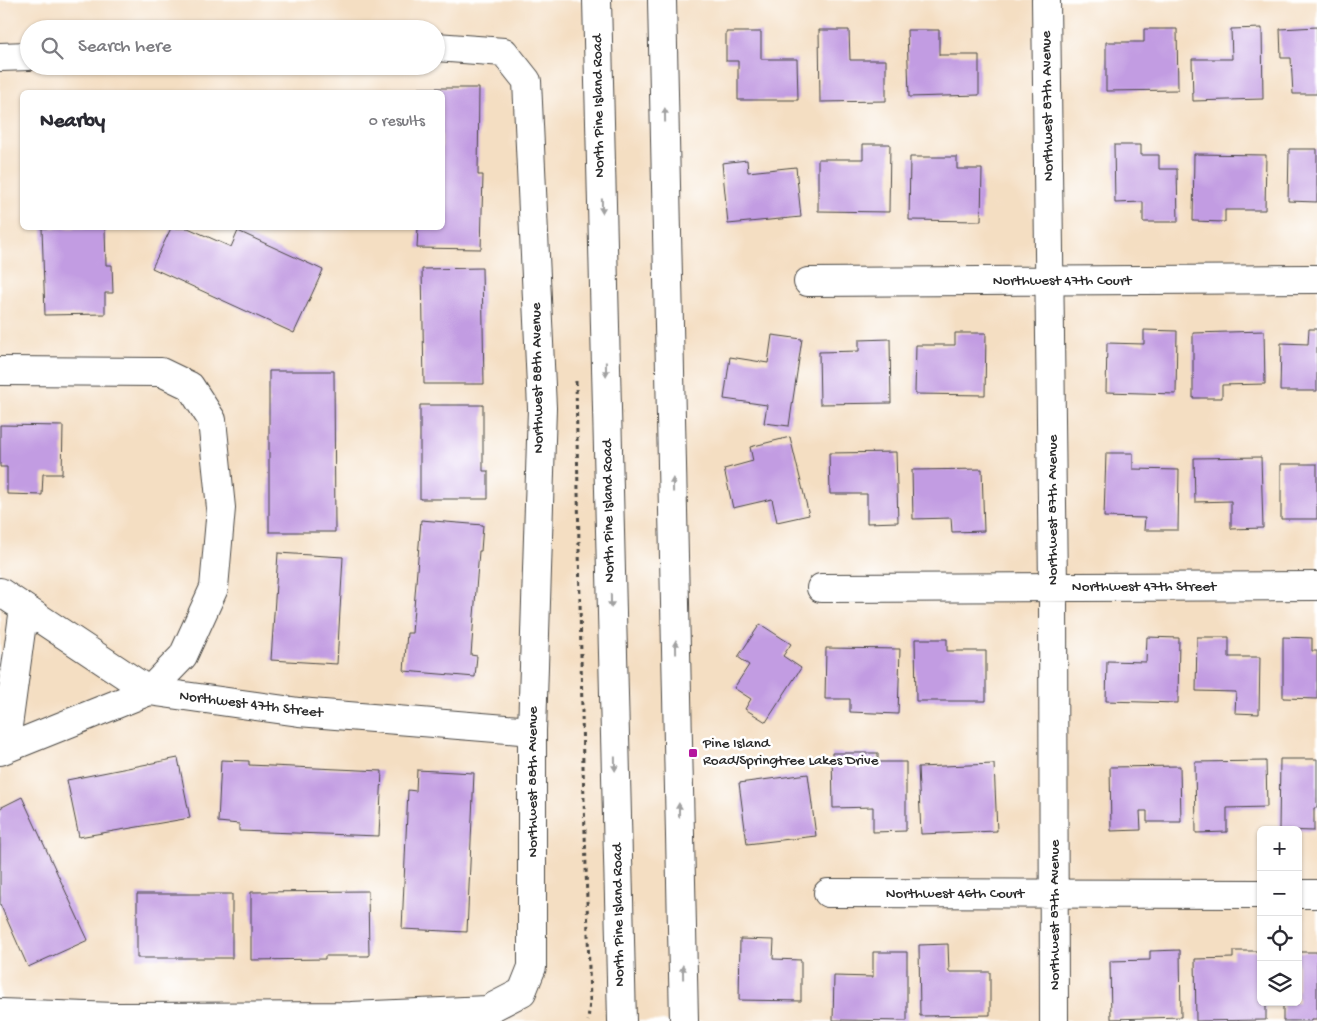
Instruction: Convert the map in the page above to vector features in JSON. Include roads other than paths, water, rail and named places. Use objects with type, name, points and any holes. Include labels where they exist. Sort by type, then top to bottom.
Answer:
[{"type":"street","name":"North Pine Island Road","points":[[597,0],[622,1021]]},
{"type":"street","points":[[662,0],[684,1021]]},
{"type":"street","name":"Northwest 87th Avenue","points":[[1046,0],[1051,281],[1055,894],[1054,1021]]},
{"type":"street","name":"Northwest 88th Avenue","points":[[0,1013],[116,1016],[371,1015],[487,1010],[522,992],[532,967],[532,731],[542,408],[526,81],[504,52],[445,48]]},
{"type":"street","points":[[0,56],[20,56]]},
{"type":"street","name":"Northwest 47th Court","points":[[808,282],[1317,279]]},
{"type":"street","points":[[0,371],[161,372],[190,386],[212,420],[221,508],[214,588],[183,656],[149,691],[2,750]]},
{"type":"street","name":"Northwest 47th Street","points":[[821,588],[1317,586]]},
{"type":"street","name":"Northwest 47th Street","points":[[0,592],[149,691],[299,712],[532,731]]},
{"type":"street","points":[[2,750],[24,608]]},
{"type":"street","name":"Northwest 46th Court","points":[[828,893],[1257,894]]},
{"type":"street","points":[[1302,894],[1317,894]]},
{"type":"place","name":"Pine Island Road/Springtree Lakes Drive","points":[[693,753]]}]
